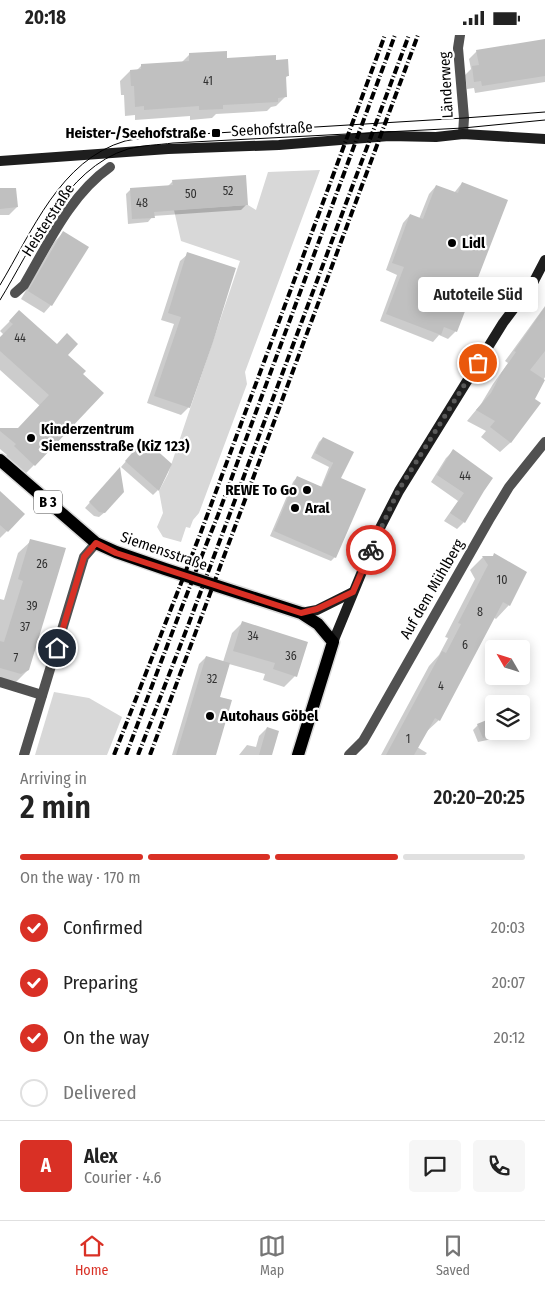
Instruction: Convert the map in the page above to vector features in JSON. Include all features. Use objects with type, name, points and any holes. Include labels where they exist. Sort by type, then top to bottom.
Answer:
[{"type":"main road","name":"Siemensstraße","points":[[0,460],[96,543],[116,553],[301,613],[318,624],[333,642]]},
{"type":"main road","points":[[298,755],[333,642]]},
{"type":"street","name":"Länderweg","points":[[460,35],[458,48],[464,134]]},
{"type":"street","name":"Seehofstraße","points":[[0,161],[168,149],[279,145],[389,136],[436,137],[464,134],[545,139]]},
{"type":"street","name":"Heisterstraße","points":[[14,293],[24,285],[71,207],[84,191],[110,167]]},
{"type":"street","points":[[533,283],[545,259]]},
{"type":"street","points":[[333,642],[380,527],[398,491],[503,323],[533,283],[545,271]]},
{"type":"street","name":"Auf dem Mühlberg","points":[[350,755],[363,741],[509,487],[545,442]]},
{"type":"street","points":[[24,755],[84,557],[96,543]]},
{"type":"street","points":[[301,613],[317,609],[353,592]]},
{"type":"street","points":[[0,681],[42,695]]},
{"type":"shaded area","points":[[320,170],[245,372],[247,384],[199,513],[193,520],[190,528],[186,527],[181,542],[163,537],[157,527],[163,513],[159,491],[168,474],[240,261],[181,241],[174,210],[248,205],[256,210],[268,172]]},
{"type":"shaded area","points":[[54,692],[89,698],[122,717],[107,755],[35,755]]},
{"type":"building","points":[[545,39],[545,76],[482,86],[481,81],[474,82],[472,66],[479,65],[476,50]]},
{"type":"building","points":[[227,51],[227,58],[276,55],[276,60],[288,59],[289,76],[286,76],[287,97],[278,98],[278,102],[223,105],[223,109],[199,110],[199,106],[144,110],[144,106],[135,107],[134,86],[131,86],[130,70],[141,69],[141,64],[189,61],[189,53]]},
{"type":"building","points":[[246,175],[248,205],[154,212],[155,218],[132,219],[130,188],[173,185],[172,180]]},
{"type":"building","name":"Lidl","points":[[462,182],[508,200],[457,332],[444,327],[441,335],[386,314],[404,267],[392,263],[410,214],[423,219],[436,185],[458,193]]},
{"type":"building","points":[[0,188],[16,188],[18,207],[0,209]]},
{"type":"building","points":[[63,231],[89,247],[52,306],[28,291]]},
{"type":"building","points":[[187,252],[236,268],[190,408],[154,396],[181,317],[168,313]]},
{"type":"building","points":[[545,307],[545,351],[530,370],[545,380],[535,399],[541,403],[511,443],[490,427],[495,421],[476,410],[491,393],[502,372],[516,352],[514,351]]},
{"type":"building","points":[[19,310],[57,344],[67,333],[78,344],[68,355],[86,371],[83,374],[104,393],[35,466],[14,446],[16,444],[0,431],[0,428],[18,428],[49,395],[0,351],[0,337],[13,324],[9,321]]},
{"type":"building","points":[[323,437],[354,452],[341,478],[366,489],[336,558],[274,531],[297,476],[322,487],[333,463],[315,453]]},
{"type":"building","points":[[144,439],[172,464],[159,491],[125,461]]},
{"type":"building","points":[[453,449],[493,478],[465,523],[450,513],[464,493],[437,475]]},
{"type":"building","points":[[120,467],[124,492],[105,513],[99,512],[89,502]]},
{"type":"building","points":[[0,491],[25,514],[8,532],[0,525]]},
{"type":"building","points":[[30,539],[66,548],[29,670],[21,674],[0,668],[0,641],[4,642],[23,581],[18,579]]},
{"type":"building","points":[[494,553],[527,572],[510,606],[503,602],[440,721],[435,718],[414,755],[386,755],[442,651],[446,653],[461,624],[458,623],[488,565],[482,556],[493,556]]},
{"type":"building","points":[[242,621],[308,642],[297,677],[273,669],[275,663],[233,651]]},
{"type":"building","points":[[206,656],[230,663],[220,697],[232,700],[216,755],[176,755]]},
{"type":"building","points":[[485,721],[485,737],[483,738],[477,724]]},
{"type":"building","points":[[267,727],[279,731],[272,755],[259,755]]},
{"type":"tram line","points":[[0,285],[36,221],[65,181],[102,150],[125,141],[167,136],[545,112]]},
{"type":"tram line","points":[[0,300],[38,234],[68,191],[86,173],[106,159],[128,149],[173,143],[463,128],[545,120]]},
{"type":"railway","points":[[114,755],[201,532],[385,35]]},
{"type":"railway","points":[[126,755],[218,515],[395,35]]},
{"type":"railway","points":[[138,755],[409,35]]},
{"type":"railway","points":[[150,755],[418,35]]},
{"type":"way so far","points":[[371,550],[398,491],[478,363]]},
{"type":"place","name":"Heister-/Seehofstraße","points":[[216,133]]},
{"type":"place","name":"Lidl","points":[[452,243]]},
{"type":"place","name":"Autoteile Süd","points":[[478,363]]},
{"type":"place","name":"Kinderzentrum Siemensstraße (KiZ 123)","points":[[31,438]]},
{"type":"place","name":"REWE To Go","points":[[307,490]]},
{"type":"place","name":"Aral","points":[[295,508]]},
{"type":"place","name":"Autohaus Göbel","points":[[210,716]]},
{"type":"route","points":[[57,648],[84,557],[96,543],[116,553],[301,613],[317,609],[353,592],[371,550]]}]
